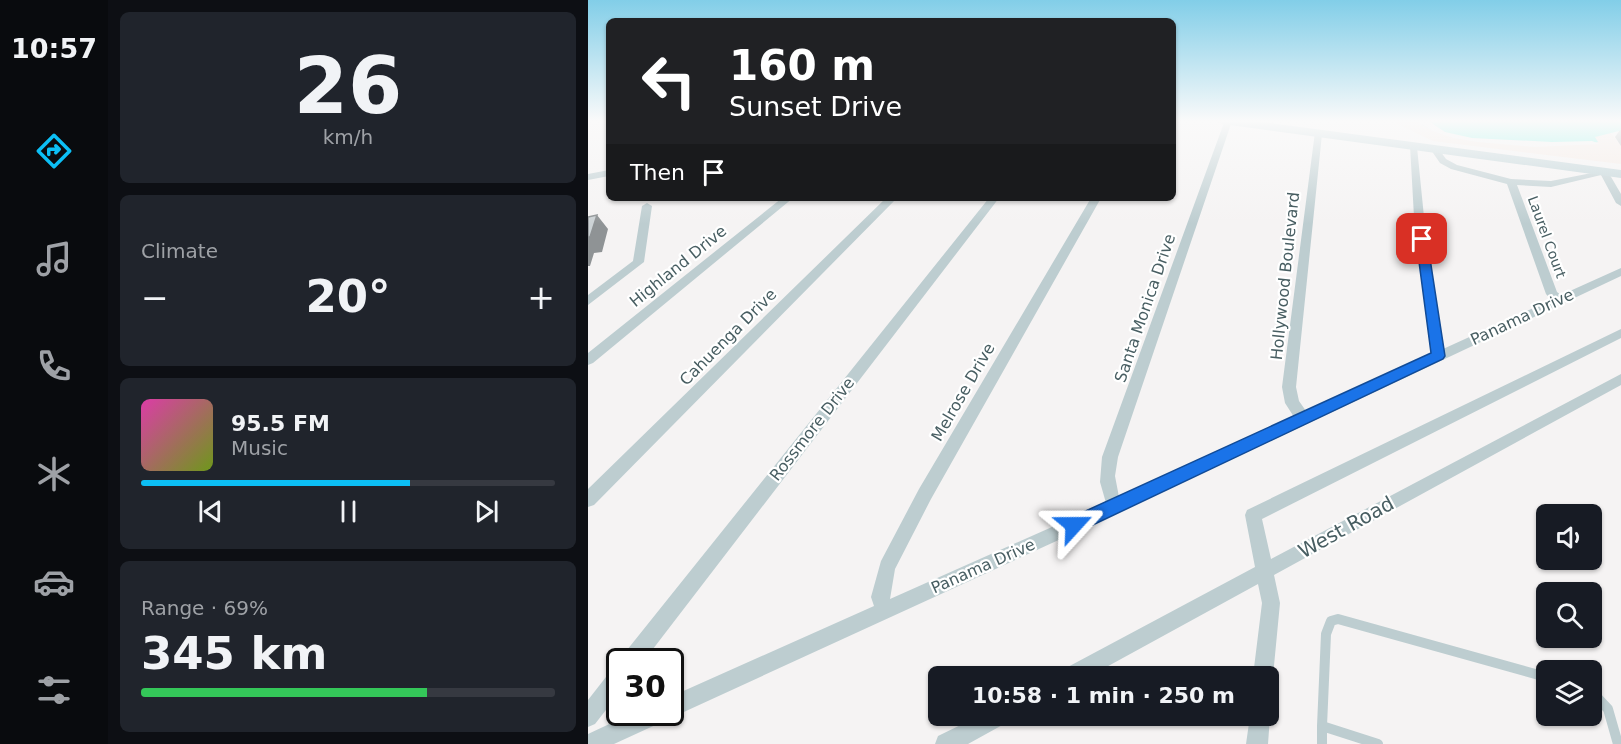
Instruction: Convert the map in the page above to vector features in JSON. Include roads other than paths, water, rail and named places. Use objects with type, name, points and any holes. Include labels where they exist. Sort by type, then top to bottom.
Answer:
[{"type":"street","name":"Santa Monica Drive","points":[[1116,506],[1108,492],[1107,473],[1110,457],[1213,155]]},
{"type":"street","name":"Hollywood Boulevard","points":[[1303,418],[1292,403],[1289,387],[1316,155]]},
{"type":"street","points":[[1414,155],[1419,217],[1438,356]]},
{"type":"street","points":[[1439,155],[1454,167],[1511,182],[1551,184],[1604,172]]},
{"type":"street","points":[[1471,155],[1621,174]]},
{"type":"street","points":[[1604,172],[1621,203]]},
{"type":"street","points":[[588,177],[606,174]]},
{"type":"street","name":"Laurel Court","points":[[1511,182],[1552,294],[1558,300]]},
{"type":"street","name":"Highland Drive","points":[[588,360],[784,201]]},
{"type":"street","name":"Cahuenga Drive","points":[[588,500],[889,201]]},
{"type":"street","name":"Rossmore Drive","points":[[641,648],[992,201]]},
{"type":"street","name":"Melrose Drive","points":[[885,610],[880,597],[886,567],[931,484],[1094,201]]},
{"type":"street","points":[[588,301],[638,262],[648,206]]},
{"type":"street","name":"Panama Drive","points":[[684,702],[1116,506],[1621,272]]},
{"type":"street","points":[[1264,666],[1271,603],[1263,573],[1253,514],[1621,333]]},
{"type":"street","name":"West Road","points":[[1090,666],[1621,379]]},
{"type":"street","points":[[588,717],[606,693]]},
{"type":"street","points":[[590,744],[629,726]]},
{"type":"street","points":[[946,744],[980,726]]},
{"type":"street","points":[[1257,744],[1259,726]]},
{"type":"lane","points":[[1322,744],[1326,634],[1331,621],[1338,619],[1536,674]]},
{"type":"lane","points":[[1602,703],[1608,709],[1618,744]]},
{"type":"lane","points":[[1322,726],[1378,744]]}]
